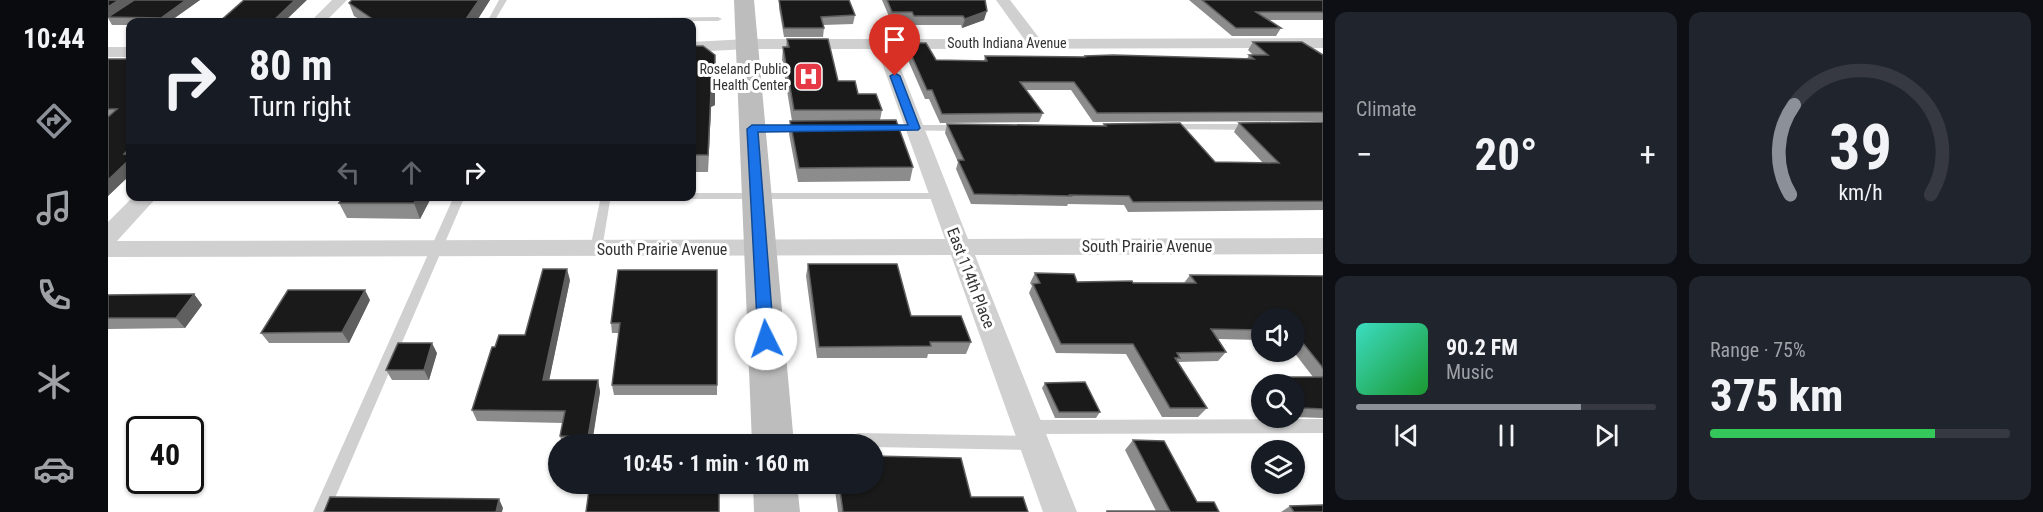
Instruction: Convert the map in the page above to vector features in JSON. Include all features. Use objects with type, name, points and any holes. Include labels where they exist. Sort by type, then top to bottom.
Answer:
[{"type":"street","points":[[322,18],[339,0]]},
{"type":"street","points":[[744,0],[772,434]]},
{"type":"street","points":[[1003,0],[1035,43]]},
{"type":"street","name":"South Indiana Avenue","points":[[696,47],[747,44],[1323,43]]},
{"type":"street","name":"East 114th Place","points":[[883,44],[1060,512]]},
{"type":"street","points":[[108,52],[126,52]]},
{"type":"street","points":[[108,236],[142,201]]},
{"type":"street","name":"South Prairie Avenue","points":[[108,249],[1323,246]]},
{"type":"street","points":[[776,494],[777,512]]},
{"type":"lane","points":[[492,18],[503,0]]},
{"type":"lane","points":[[696,20],[718,19]]},
{"type":"lane","points":[[1157,127],[1264,127]]},
{"type":"lane","points":[[752,129],[822,128]]},
{"type":"lane","points":[[870,128],[968,128]]},
{"type":"lane","points":[[696,196],[940,196]]},
{"type":"lane","points":[[321,512],[458,201]]},
{"type":"lane","points":[[596,249],[604,201]]},
{"type":"lane","points":[[884,439],[1323,426]]},
{"type":"building","points":[[108,0],[119,0],[108,7]]},
{"type":"building","points":[[134,0],[186,0],[161,18],[108,17]]},
{"type":"building","points":[[244,0],[295,0],[276,18],[224,18]]},
{"type":"building","points":[[352,0],[479,0],[467,18],[371,18],[349,3]]},
{"type":"building","points":[[779,0],[849,0],[855,15],[821,17],[824,28],[784,28]]},
{"type":"building","points":[[887,0],[985,0],[987,11],[965,19],[963,16],[914,16],[912,12],[892,12]]},
{"type":"building","points":[[1202,0],[1323,0],[1323,12],[1256,12],[1281,28],[1236,28]]},
{"type":"building","name":"Roseland Public Health Center","points":[[787,39],[828,39],[838,81],[855,81],[858,94],[876,94],[882,110],[794,110],[783,47],[789,47]]},
{"type":"building","points":[[1253,42],[1302,42],[1323,55],[1323,112],[1097,113],[1074,82],[1020,82],[1043,113],[942,114],[932,90],[927,90],[906,43],[926,43],[936,60],[987,61],[985,56],[1113,55],[1254,59],[1249,55],[1268,55]]},
{"type":"building","points":[[696,46],[703,46],[715,55],[715,89],[711,91],[708,155],[696,155]]},
{"type":"building","points":[[108,59],[126,59],[126,152],[124,154],[126,154],[126,163],[108,180],[108,117],[117,109],[108,109]]},
{"type":"building","points":[[896,120],[913,167],[799,168],[790,121]]},
{"type":"building","points":[[1323,122],[1323,201],[1133,202],[1129,196],[974,194],[958,160],[964,160],[947,124],[1106,126],[1104,124],[1180,123],[1215,162],[1279,163],[1239,123]]},
{"type":"building","points":[[340,201],[415,201],[414,203],[339,203]]},
{"type":"building","points":[[808,264],[897,264],[911,316],[961,316],[971,342],[930,342],[931,346],[819,347]]},
{"type":"building","points":[[543,269],[567,269],[543,380],[598,380],[589,434],[560,434],[565,411],[472,410],[492,347],[495,347],[499,335],[525,335]]},
{"type":"building","points":[[618,270],[717,270],[717,385],[612,385],[620,323],[611,323]]},
{"type":"building","points":[[1035,273],[1074,274],[1077,282],[1132,281],[1133,283],[1196,283],[1190,275],[1323,276],[1323,368],[1305,346],[1305,308],[1251,308],[1251,330],[1211,329],[1226,352],[1177,353],[1180,358],[1175,358],[1207,408],[1170,408],[1133,344],[1061,344],[1033,284],[1040,283]]},
{"type":"building","points":[[288,290],[365,290],[342,332],[261,333]]},
{"type":"building","points":[[194,294],[176,318],[108,318],[108,295]]},
{"type":"building","points":[[398,343],[432,343],[424,370],[386,370]]},
{"type":"building","points":[[1305,377],[1323,377],[1323,409],[1305,408]]},
{"type":"building","points":[[1085,382],[1100,412],[1059,412],[1045,383]]},
{"type":"building","points":[[1133,440],[1164,441],[1197,502],[1214,502],[1219,512],[1107,512],[1170,511]]},
{"type":"building","points":[[884,456],[961,458],[971,497],[1023,497],[1028,512],[843,512],[841,494],[884,494]]},
{"type":"building","points":[[588,494],[719,494],[719,512],[586,512]]},
{"type":"building","points":[[330,497],[499,499],[496,512],[324,512]]},
{"type":"building","points":[[1323,505],[1323,512],[1294,512],[1290,506]]},
{"type":"place","name":"Roseland Public Health Center","points":[[809,77]]},
{"type":"route","points":[[766,339],[752,129],[915,128],[895,76]]}]
